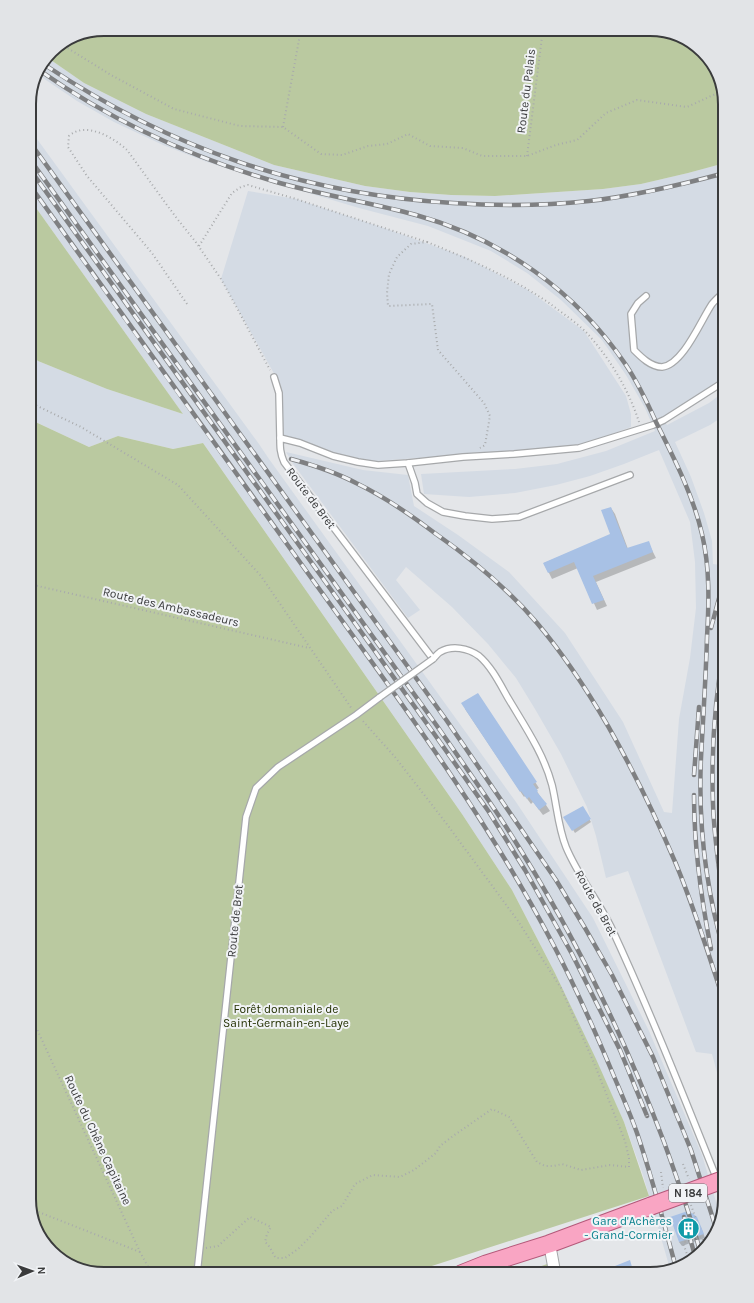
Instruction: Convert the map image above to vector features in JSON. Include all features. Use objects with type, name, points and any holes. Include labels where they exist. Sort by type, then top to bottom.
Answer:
[{"type":"main road","name":"N 184","points":[[507,1267],[550,1248],[652,1210],[718,1182]]},
{"type":"main road","name":"N 184","points":[[652,1210],[718,1190]]},
{"type":"main road","name":"N 184","points":[[478,1267],[550,1248]]},
{"type":"street","points":[[550,1248],[554,1267]]},
{"type":"lane","points":[[646,296],[638,303],[631,314],[634,350],[648,362],[661,367],[673,364],[692,339],[713,304],[718,299]]},
{"type":"lane","name":"Route de Bret","points":[[274,377],[279,393],[279,448],[284,462],[433,659]]},
{"type":"lane","points":[[280,438],[300,443],[333,456],[378,465],[579,448],[653,425],[664,420],[718,385]]},
{"type":"lane","points":[[408,463],[417,494],[427,503],[443,512],[492,520],[519,517],[630,475]]},
{"type":"lane","name":"Route de Bret","points":[[198,1267],[246,817],[256,788],[278,767],[356,715],[433,659],[440,652],[453,648],[466,649],[479,656],[493,672],[546,766],[552,785],[560,831],[566,848],[610,926],[660,1038],[718,1182]]},
{"type":"path","points":[[283,127],[300,36]]},
{"type":"path","name":"Route du Palais","points":[[527,156],[543,36]]},
{"type":"path","points":[[67,47],[112,75],[174,108],[240,126],[283,127],[322,154],[342,155],[368,146],[387,144],[408,134],[430,146],[463,148],[482,156],[527,156],[556,145],[577,140],[606,113],[637,100],[687,107],[717,93]]},
{"type":"path","points":[[187,304],[152,253],[87,176],[68,147],[69,136],[75,131],[85,130],[102,134],[119,143],[127,150],[199,246],[237,308],[274,377]]},
{"type":"path","points":[[199,246],[232,193],[241,187],[248,186],[296,199],[427,242],[465,257],[528,290],[559,310],[584,331],[606,358],[626,388],[641,428]]},
{"type":"path","points":[[427,242],[411,244],[397,257],[389,274],[387,293],[388,306],[432,304],[438,350],[484,403],[490,416],[485,445],[463,457]]},
{"type":"path","points":[[36,405],[81,427],[178,485],[261,576],[356,715],[375,733],[446,823],[518,921],[561,988],[594,1063],[625,1141],[629,1158],[629,1167],[610,1165],[581,1170],[562,1164],[544,1166],[537,1162],[509,1117],[492,1109],[452,1136],[440,1146],[436,1153],[414,1170],[400,1177],[372,1175],[355,1184],[342,1206],[328,1216],[298,1249],[285,1258],[276,1258],[272,1253],[270,1246],[265,1242],[271,1227],[250,1217],[218,1246],[203,1249],[199,1252]]},
{"type":"path","name":"Route des Ambassadeurs","points":[[36,586],[310,648]]},
{"type":"path","name":"Route du Chêne Capitaine","points":[[36,1027],[148,1267]]},
{"type":"path","points":[[691,1206],[697,1222]]},
{"type":"path","points":[[37,1211],[140,1252]]},
{"type":"path","points":[[688,1256],[683,1243],[700,1237],[702,1237],[703,1241]]},
{"type":"shaded area","points":[[52,61],[84,83],[146,114],[274,165],[365,186],[410,192],[495,196],[603,189],[641,184],[718,165],[718,385],[664,420],[667,425],[709,403],[718,396],[718,420],[675,442],[691,477],[704,513],[712,541],[713,564],[718,565],[718,1076],[712,1054],[696,1052],[628,871],[606,878],[587,807],[561,754],[516,678],[488,644],[452,607],[406,567],[396,580],[420,610],[408,618],[294,465],[286,452],[363,470],[408,475],[414,506],[458,535],[509,572],[565,633],[623,722],[664,812],[672,813],[679,719],[690,658],[696,608],[695,562],[690,522],[659,450],[590,476],[556,485],[515,493],[469,497],[424,494],[421,474],[515,469],[557,464],[606,451],[655,431],[645,408],[626,375],[602,340],[561,300],[527,273],[491,251],[428,226],[359,208],[207,162],[163,145],[114,122],[77,101],[42,77]]},
{"type":"shaded area","points":[[36,138],[259,444],[516,802],[593,918],[649,1031],[702,1155],[717,1206],[716,1216],[707,1237],[688,1256],[669,1264],[643,1175],[624,1122],[555,973],[512,890],[462,814],[203,443],[173,449],[118,436],[89,447],[36,422],[36,359],[107,389],[183,414],[36,208]]},
{"type":"shaded area","points":[[248,191],[296,199],[384,228],[465,257],[528,290],[584,331],[626,396],[631,414],[631,427],[578,447],[360,462],[282,436],[281,386],[221,279]]},
{"type":"green space","points":[[91,37],[663,37],[688,47],[707,66],[711,74],[717,91],[718,165],[641,184],[603,189],[495,196],[410,192],[365,186],[274,165],[146,114],[84,83],[52,61],[59,53],[70,45]]},
{"type":"green space","points":[[36,208],[183,414],[107,389],[36,359]]},
{"type":"green space","name":"Forêt domaniale de Saint-Germain-en-Laye","points":[[36,422],[89,447],[118,436],[173,449],[203,443],[462,814],[512,890],[555,973],[596,1059],[624,1122],[649,1196],[429,1267],[100,1267],[91,1266],[66,1256],[47,1237],[37,1212],[36,1199]]},
{"type":"green space","points":[[550,1263],[552,1267],[539,1267]]},
{"type":"building","points":[[611,507],[627,548],[649,541],[653,552],[593,576],[604,600],[592,604],[574,562],[548,573],[543,563],[610,534],[601,510]]},
{"type":"building","points":[[478,693],[537,782],[533,784],[538,791],[537,792],[547,804],[539,810],[529,797],[527,799],[521,791],[520,792],[461,703]]},
{"type":"building","points":[[583,806],[591,819],[572,831],[563,817]]},
{"type":"building","name":"Gare d'Achères - Grand-Cormier","points":[[685,1212],[692,1213],[697,1217],[704,1234],[679,1242],[670,1217]]},
{"type":"building","points":[[630,1260],[632,1267],[615,1267]]},
{"type":"railway","points":[[48,67],[93,95],[141,121],[190,143],[240,162],[291,178],[397,198],[487,205],[572,203],[640,193],[718,175]]},
{"type":"railway","points":[[44,73],[69,90],[124,122],[212,161],[291,186],[416,215],[448,225],[478,238],[507,253],[560,291],[606,338],[626,365],[646,400],[676,463],[694,505],[705,547],[708,573],[708,598],[700,783],[702,833],[705,858],[708,882],[718,931]]},
{"type":"railway","points":[[36,151],[447,721],[556,880],[612,975],[653,1057],[691,1150],[714,1222]]},
{"type":"railway","points":[[36,168],[437,726],[524,855],[590,974],[630,1057],[664,1142],[688,1210],[699,1246]]},
{"type":"railway","points":[[36,178],[489,812],[525,870],[572,954],[620,1050],[647,1116]]},
{"type":"railway","points":[[36,194],[399,700],[465,796],[526,895],[578,994],[637,1133],[658,1200],[674,1262]]},
{"type":"railway","points":[[291,459],[324,469],[348,479],[377,494],[407,513],[490,576],[526,610],[547,635],[575,673],[608,726],[652,811],[690,899],[718,983]]},
{"type":"railway","points":[[711,628],[718,602]]},
{"type":"railway","points":[[718,690],[713,743],[713,784],[718,857]]},
{"type":"railway","points":[[694,775],[699,707]]},
{"type":"railway","points":[[694,795],[695,834],[699,872],[711,949]]},
{"type":"railway","points":[[684,1217],[694,1251]]},
{"type":"place","name":"Gare d'Achères - Grand-Cormier","points":[[688,1228]]}]
